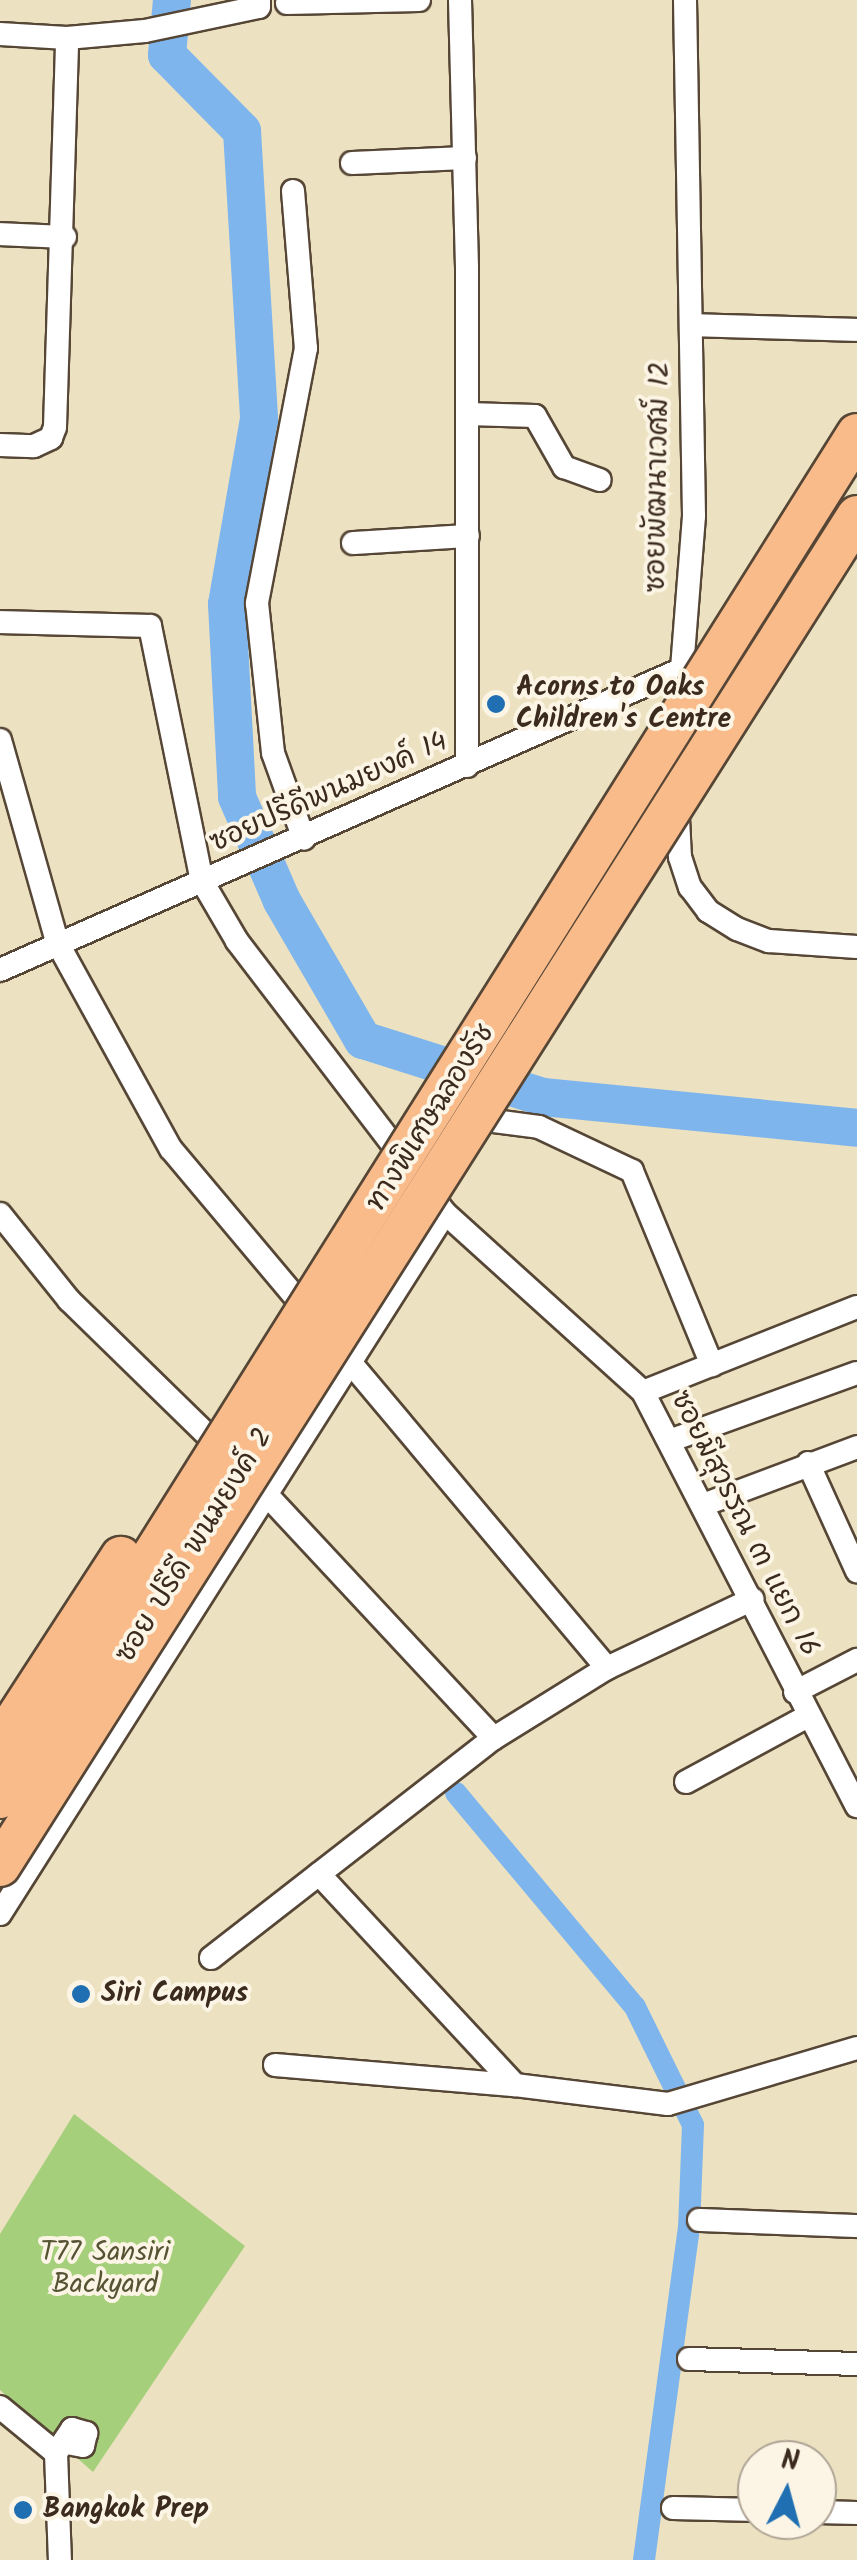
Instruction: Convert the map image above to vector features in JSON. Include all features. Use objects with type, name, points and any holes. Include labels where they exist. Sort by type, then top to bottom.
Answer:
[{"type":"highway","name":"ทางพิเศษฉลองรัช","points":[[0,1798],[857,434]]},
{"type":"highway","name":"ทางพิเศษฉลองรัช","points":[[0,1866],[857,516]]},
{"type":"highway","points":[[0,1742],[134,1537],[312,1307]]},
{"type":"street","points":[[0,34],[67,38],[145,31],[259,8],[259,0]]},
{"type":"street","points":[[287,2],[419,0]]},
{"type":"street","points":[[460,0],[468,414],[467,766]]},
{"type":"street","name":"ซอยพัฒนาเวศม์ 12","points":[[686,0],[694,516],[675,758],[680,857],[690,887],[708,911],[768,941],[857,947]]},
{"type":"street","points":[[0,444],[34,446],[51,438],[55,427],[65,236],[67,38]]},
{"type":"street","points":[[352,163],[465,158]]},
{"type":"street","points":[[293,190],[306,348],[257,603],[273,754],[293,844]]},
{"type":"street","points":[[0,234],[65,236]]},
{"type":"street","points":[[691,324],[857,330]]},
{"type":"street","points":[[468,414],[534,416],[564,467],[600,480]]},
{"type":"street","points":[[353,544],[468,536]]},
{"type":"street","points":[[0,622],[150,626],[202,881]]},
{"type":"street","name":"ซอยปรีดีพนมยงค์ 14","points":[[0,970],[57,942],[293,844],[682,669]]},
{"type":"street","points":[[0,740],[57,942],[171,1150],[607,1668]]},
{"type":"street","name":"ซอยมีสุวรรณ ๓ แยก 16","points":[[202,881],[289,1014],[444,1213],[643,1392],[857,1806]]},
{"type":"street","points":[[494,1121],[539,1127],[632,1172],[712,1365]]},
{"type":"street","name":"ซอย ปรีดี พนมยงค์ 2","points":[[0,1914],[264,1490],[444,1213]]},
{"type":"street","points":[[0,1214],[69,1300],[264,1490],[494,1738]]},
{"type":"street","points":[[643,1392],[857,1307]]},
{"type":"street","points":[[669,1441],[857,1373]]},
{"type":"street","points":[[703,1505],[857,1446]]},
{"type":"street","points":[[808,1463],[857,1571]]},
{"type":"street","points":[[211,1958],[494,1738],[607,1668],[752,1599]]},
{"type":"street","points":[[795,1692],[857,1660]]},
{"type":"street","points":[[686,1782],[808,1716]]},
{"type":"street","points":[[319,1874],[515,2085]]},
{"type":"street","points":[[275,2065],[515,2085],[668,2104],[696,2099],[857,2048]]},
{"type":"street","points":[[700,2220],[857,2226]]},
{"type":"street","points":[[689,2359],[857,2364]]},
{"type":"street","points":[[0,2407],[62,2448],[60,2560]]},
{"type":"street","points":[[673,2508],[737,2510]]},
{"type":"green space","name":"T77 Sansiri Backyard","points":[[74,2114],[245,2246],[93,2472],[0,2390],[0,2234]]},
{"type":"waterway","points":[[172,0],[167,55],[242,131],[259,419],[227,604],[237,797],[282,901],[363,1040],[543,1097],[857,1128]]},
{"type":"waterway","points":[[456,1793],[635,2007],[693,2125],[689,2227],[644,2560]]},
{"type":"place","name":"Acorns to Oaks Children's Centre","points":[[496,704]]},
{"type":"place","name":"Siri Campus","points":[[81,1994]]},
{"type":"place","name":"Bangkok Prep","points":[[23,2510]]}]
